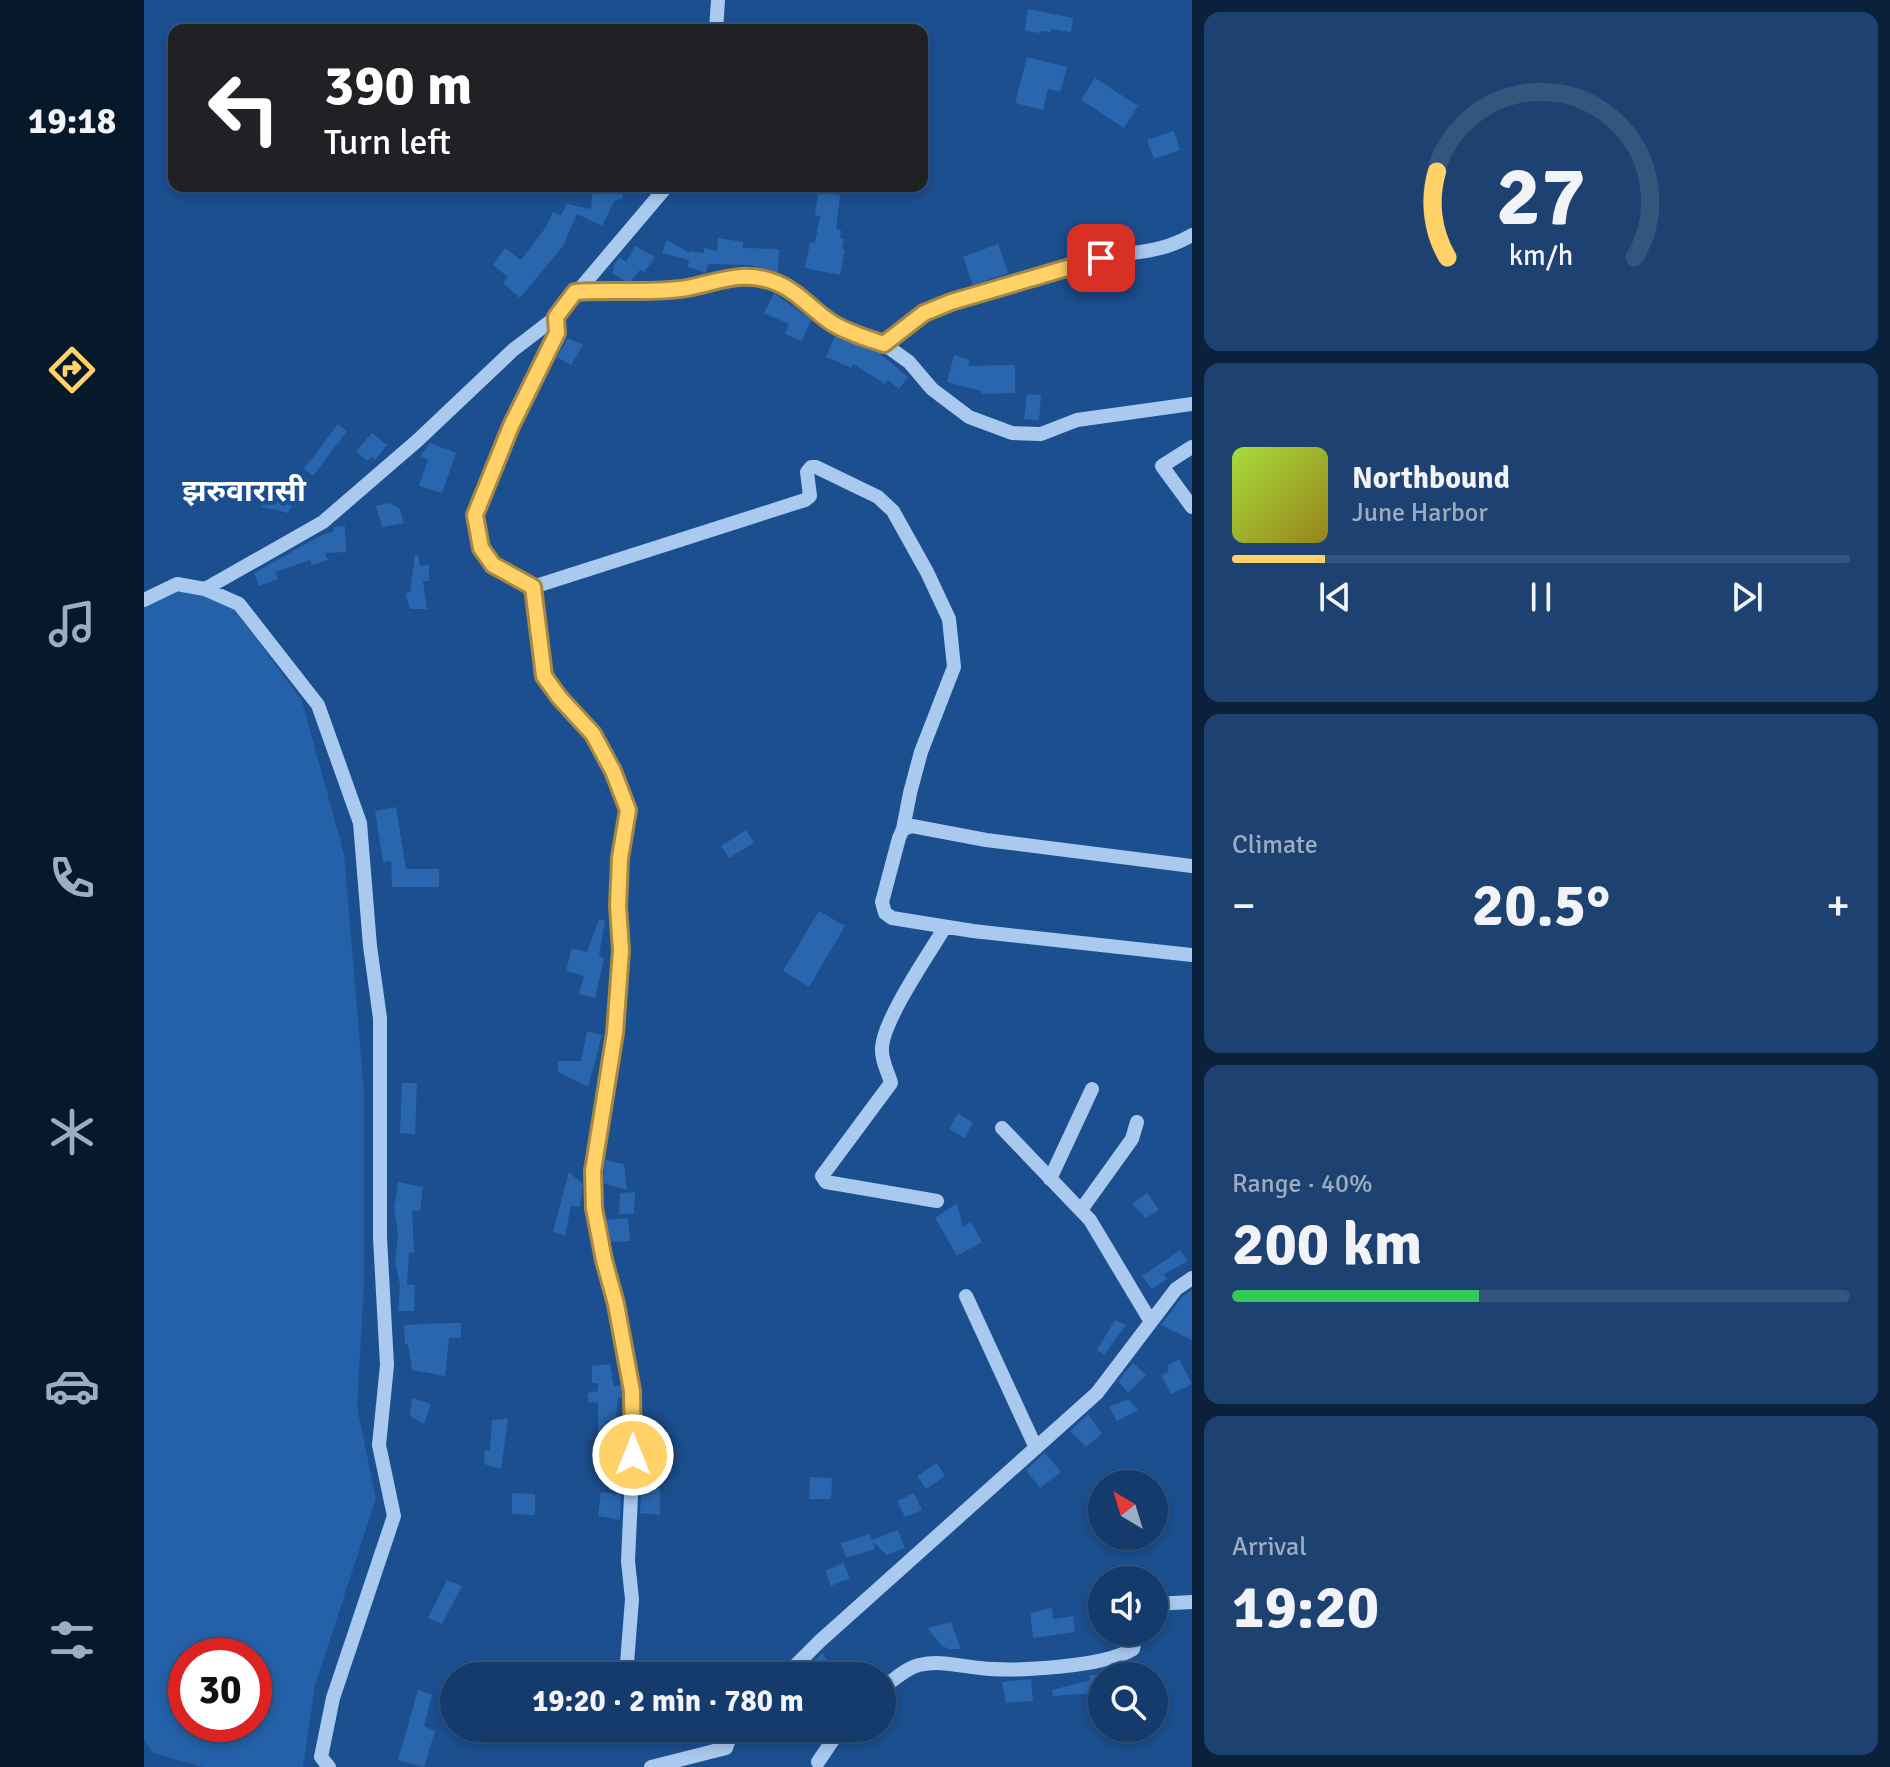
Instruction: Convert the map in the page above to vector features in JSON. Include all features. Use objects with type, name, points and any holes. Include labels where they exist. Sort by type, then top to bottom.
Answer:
[{"type":"street","points":[[716,24],[718,0]]},
{"type":"street","points":[[205,589],[323,522],[418,440],[513,350],[556,317],[662,192]]},
{"type":"street","points":[[884,344],[924,313],[951,302],[1101,258],[1165,248],[1192,235]]},
{"type":"street","points":[[575,292],[686,288],[715,279],[748,277],[777,283],[799,296],[830,322],[854,335],[884,344],[909,362],[932,389],[969,417],[1012,433],[1041,434],[1077,420],[1192,404]]},
{"type":"street","points":[[556,317],[557,333],[511,426],[475,515],[481,548],[493,565],[533,587],[805,500],[810,496],[807,472],[811,467],[878,497],[893,511],[949,619],[954,667],[921,752],[882,902],[885,913],[892,918],[945,927],[1192,955]]},
{"type":"street","points":[[1192,447],[1162,466],[1192,507]]},
{"type":"street","points":[[144,600],[177,584],[205,589],[239,604],[318,705],[360,823],[370,946],[380,1018],[380,1238],[387,1365],[379,1445],[394,1516],[333,1698],[321,1757],[329,1767]]},
{"type":"street","points":[[533,587],[544,676],[593,734],[611,766],[628,810],[620,858],[618,906],[621,950],[615,1033],[593,1171],[594,1208],[632,1391],[634,1430],[628,1561],[632,1599],[627,1662]]},
{"type":"street","points":[[903,829],[912,826],[986,840],[1192,866]]},
{"type":"street","points":[[937,1201],[826,1182],[822,1176],[891,1083],[883,1062],[882,1045],[888,1025],[945,927]]},
{"type":"street","points":[[1050,1179],[1092,1089]]},
{"type":"street","points":[[1081,1210],[1132,1139],[1137,1122]]},
{"type":"street","points":[[1002,1128],[1090,1220],[1151,1322]]},
{"type":"street","points":[[799,1662],[1097,1393],[1176,1289],[1192,1278]]},
{"type":"street","points":[[966,1296],[1036,1448]]},
{"type":"street","points":[[1168,1603],[1192,1602]]},
{"type":"street","points":[[896,1679],[915,1666],[945,1662],[980,1668],[1030,1669],[1119,1658],[1134,1646]]},
{"type":"street","points":[[651,1767],[726,1748],[728,1742]]},
{"type":"street","points":[[818,1762],[832,1742]]},
{"type":"shaded area","points":[[174,587],[227,598],[302,701],[344,854],[364,1093],[364,1286],[357,1407],[376,1499],[315,1685],[303,1767],[203,1767],[153,1753],[144,1739],[144,599]]},
{"type":"building","points":[[1028,9],[1073,18],[1071,32],[1051,29],[1051,32],[1041,33],[1025,31]]},
{"type":"building","points":[[1027,57],[1067,67],[1060,92],[1048,89],[1043,110],[1015,103]]},
{"type":"building","points":[[1095,78],[1138,106],[1124,128],[1081,100]]},
{"type":"building","points":[[1174,131],[1180,150],[1154,159],[1147,140]]},
{"type":"building","points":[[592,192],[624,192],[623,198],[614,201],[602,226],[577,214],[563,246],[520,298],[503,283],[508,277],[493,265],[505,248],[521,260],[546,227],[553,212],[561,215],[567,204],[591,209]]},
{"type":"building","points":[[818,192],[840,195],[836,229],[841,230],[840,238],[844,239],[842,249],[845,249],[840,275],[805,268],[810,242],[815,243],[820,216],[815,215]]},
{"type":"building","points":[[718,238],[743,242],[743,248],[779,249],[778,272],[749,265],[708,264],[706,273],[688,267],[689,260],[662,253],[667,240],[690,253],[704,253],[704,248],[717,251]]},
{"type":"building","points":[[998,244],[1008,273],[973,285],[963,257]]},
{"type":"building","points":[[635,246],[655,257],[644,272],[640,270],[631,281],[625,281],[612,273],[620,257],[626,262]]},
{"type":"building","points":[[774,293],[811,320],[802,341],[785,334],[789,324],[764,313]]},
{"type":"building","points":[[835,336],[879,353],[908,377],[899,389],[888,380],[885,384],[853,364],[852,368],[826,357]]},
{"type":"building","points":[[568,338],[583,345],[571,365],[557,357]]},
{"type":"building","points":[[954,355],[970,360],[968,366],[1015,365],[1015,393],[981,394],[981,391],[947,382]]},
{"type":"building","points":[[1027,394],[1041,395],[1039,420],[1024,419]]},
{"type":"building","points":[[338,424],[347,431],[313,476],[304,469]]},
{"type":"building","points":[[372,433],[387,445],[375,460],[371,457],[367,461],[356,451]]},
{"type":"building","points":[[430,443],[456,453],[442,493],[419,486],[428,460],[420,456]]},
{"type":"building","points":[[267,478],[293,503],[288,513],[262,507],[257,500],[261,496],[255,490]]},
{"type":"building","points":[[390,503],[400,509],[404,523],[382,527],[376,506]]},
{"type":"building","points":[[345,526],[346,552],[325,553],[328,560],[312,565],[310,560],[275,572],[278,579],[259,586],[254,573],[334,531],[333,527]]},
{"type":"building","points":[[415,555],[418,555],[420,566],[429,565],[429,581],[423,581],[427,609],[410,609],[405,593],[410,592]]},
{"type":"building","points":[[396,807],[406,869],[439,869],[439,887],[392,887],[391,861],[383,862],[375,811]]},
{"type":"building","points":[[746,830],[754,843],[729,858],[721,846]]},
{"type":"building","points":[[819,911],[845,926],[809,987],[783,971]]},
{"type":"building","points":[[599,919],[605,921],[599,955],[604,959],[595,998],[579,994],[584,976],[566,971],[572,948],[587,952]]},
{"type":"building","points":[[587,1031],[602,1035],[588,1087],[558,1072],[558,1061],[581,1061]]},
{"type":"building","points":[[402,1083],[417,1083],[415,1134],[400,1133]]},
{"type":"building","points":[[958,1113],[973,1123],[965,1138],[949,1129]]},
{"type":"building","points":[[605,1160],[624,1164],[627,1190],[603,1183]]},
{"type":"building","points":[[569,1172],[583,1184],[580,1207],[571,1206],[565,1236],[553,1231]]},
{"type":"building","points":[[398,1182],[423,1187],[420,1211],[412,1210],[414,1253],[409,1252],[407,1285],[415,1285],[414,1311],[398,1311],[400,1285],[395,1262],[398,1235],[394,1208]]},
{"type":"building","points":[[635,1192],[634,1214],[619,1214],[620,1193]]},
{"type":"building","points":[[1147,1193],[1159,1210],[1146,1218],[1132,1204]]},
{"type":"building","points":[[957,1203],[963,1227],[971,1222],[982,1242],[957,1256],[935,1218]]},
{"type":"building","points":[[628,1218],[630,1241],[611,1242],[606,1220]]},
{"type":"building","points":[[1180,1250],[1188,1261],[1164,1274],[1167,1279],[1152,1289],[1142,1276]]},
{"type":"building","points":[[1192,1290],[1192,1340],[1161,1325],[1183,1296]]},
{"type":"building","points":[[1115,1320],[1126,1325],[1104,1355],[1097,1350]]},
{"type":"building","points":[[461,1323],[461,1338],[449,1338],[445,1376],[412,1370],[404,1325]]},
{"type":"building","points":[[1179,1359],[1192,1384],[1171,1394],[1161,1375],[1169,1372],[1167,1366]]},
{"type":"building","points":[[1133,1363],[1146,1375],[1128,1393],[1118,1381]]},
{"type":"building","points":[[610,1364],[614,1387],[621,1385],[622,1397],[618,1398],[613,1448],[598,1450],[598,1402],[589,1403],[587,1393],[598,1391],[598,1383],[592,1383],[592,1366]]},
{"type":"building","points":[[412,1398],[431,1404],[424,1424],[410,1416]]},
{"type":"building","points":[[1128,1399],[1138,1410],[1117,1421],[1109,1407]]},
{"type":"building","points":[[1088,1414],[1102,1434],[1086,1447],[1070,1431]]},
{"type":"building","points":[[508,1418],[501,1469],[484,1464],[485,1450],[490,1451],[492,1420]]},
{"type":"building","points":[[1045,1453],[1061,1472],[1040,1488],[1026,1470]]},
{"type":"building","points":[[937,1463],[945,1476],[926,1489],[917,1476]]},
{"type":"building","points":[[810,1477],[832,1478],[831,1499],[809,1499]]},
{"type":"building","points":[[641,1488],[660,1488],[660,1515],[640,1513]]},
{"type":"building","points":[[601,1492],[621,1495],[620,1520],[598,1516]]},
{"type":"building","points":[[512,1493],[535,1494],[535,1515],[512,1514]]},
{"type":"building","points":[[914,1493],[922,1510],[905,1517],[897,1501]]},
{"type":"building","points":[[898,1530],[905,1548],[887,1555],[873,1542],[875,1549],[846,1558],[841,1543],[870,1534],[872,1540]]},
{"type":"building","points":[[843,1563],[850,1578],[831,1586],[825,1571]]},
{"type":"building","points":[[447,1580],[462,1586],[442,1624],[428,1618]]},
{"type":"building","points":[[1052,1608],[1053,1619],[1073,1616],[1075,1632],[1033,1638],[1030,1613]]},
{"type":"building","points":[[951,1622],[961,1649],[942,1646],[927,1628]]},
{"type":"building","points":[[822,1653],[828,1662],[813,1662]]},
{"type":"building","points":[[1031,1679],[1033,1701],[1006,1703],[1002,1682]]},
{"type":"building","points":[[1088,1681],[1088,1694],[1053,1696],[1052,1690]]},
{"type":"building","points":[[418,1690],[432,1695],[424,1726],[435,1731],[424,1767],[398,1760]]},
{"type":"district","name":"झरुवारासी","points":[[244,491]]},
{"type":"route","points":[[633,1455],[632,1391],[594,1208],[593,1171],[620,985],[620,858],[628,810],[620,786],[593,734],[544,676],[533,587],[493,565],[481,548],[475,515],[511,426],[557,333],[556,317],[575,292],[686,288],[715,279],[748,277],[777,283],[799,296],[830,322],[854,335],[884,344],[899,329],[924,313],[951,302],[1101,258]]}]
